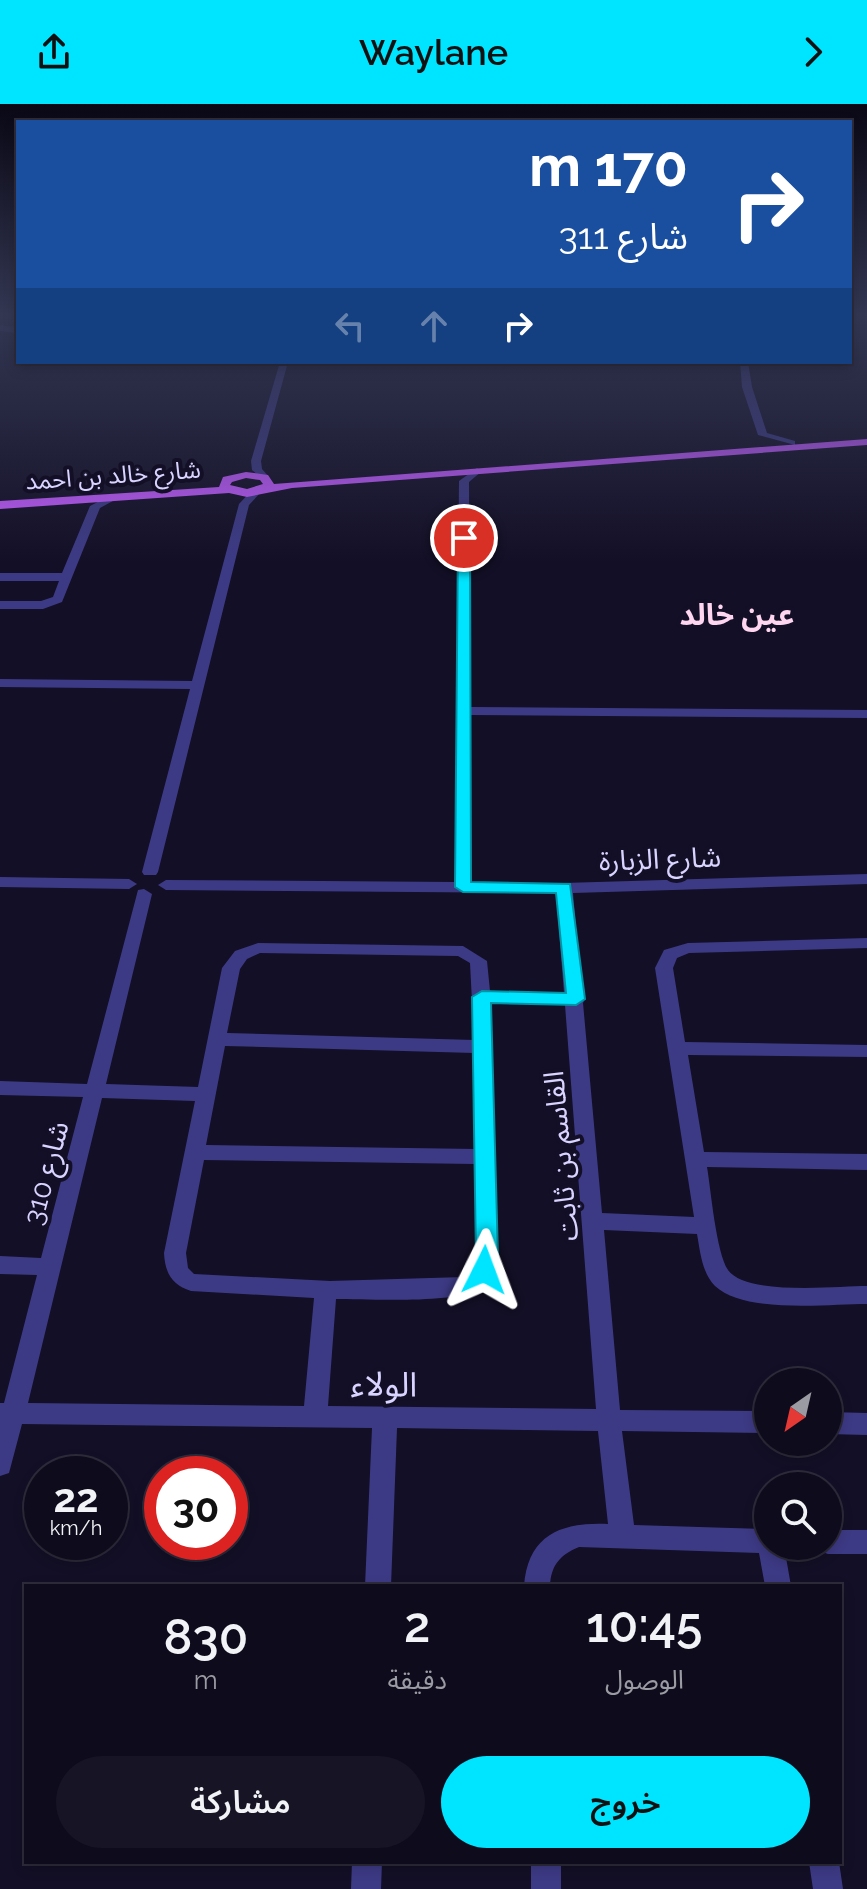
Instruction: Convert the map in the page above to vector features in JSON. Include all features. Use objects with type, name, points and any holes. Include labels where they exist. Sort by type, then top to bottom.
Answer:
[{"type":"main road","points":[[263,484],[747,446],[867,440]]},
{"type":"main road","points":[[230,485],[292,484],[477,471],[867,440]]},
{"type":"main road","name":"شارع خالد بن احمد","points":[[0,505],[230,485]]},
{"type":"main road","name":"شارع خالد بن احمد","points":[[0,498],[230,485]]},
{"type":"street","points":[[150,872],[244,504],[263,484],[256,461],[274,396]]},
{"type":"street","points":[[750,396],[763,435]]},
{"type":"street","points":[[763,435],[791,443]]},
{"type":"street","points":[[747,446],[763,435]]},
{"type":"street","points":[[244,504],[230,485],[256,461]]},
{"type":"street","points":[[464,481],[477,471]]},
{"type":"street","points":[[446,473],[464,481]]},
{"type":"street","points":[[463,887],[464,481]]},
{"type":"street","points":[[0,605],[52,603],[58,599],[95,506],[117,496]]},
{"type":"street","points":[[76,499],[95,506]]},
{"type":"street","points":[[0,577],[67,577]]},
{"type":"street","points":[[0,683],[198,685]]},
{"type":"street","points":[[465,711],[867,714]]},
{"type":"street","points":[[0,882],[157,892],[166,885],[161,874],[150,872],[136,876],[137,889]]},
{"type":"street","name":"شارع الزبارة","points":[[166,885],[564,888],[867,879]]},
{"type":"street","name":"القاسم بن ثابت","points":[[564,888],[595,1221],[609,1420],[622,1535]]},
{"type":"street","name":"شارع 310","points":[[0,1465],[6,1413],[51,1267],[96,1092],[137,889]]},
{"type":"street","points":[[867,943],[677,950],[670,954],[664,968],[714,1265],[729,1285],[755,1293],[867,1295]]},
{"type":"street","points":[[258,948],[463,951],[478,961],[482,997],[487,1257],[484,1270],[476,1281],[449,1289],[326,1288],[203,1284],[180,1275],[175,1266],[175,1253],[205,1094],[231,968],[241,955],[258,948]]},
{"type":"street","points":[[482,997],[576,999]]},
{"type":"street","points":[[216,1039],[482,1047]]},
{"type":"street","points":[[679,1048],[867,1051]]},
{"type":"street","points":[[0,1088],[205,1094]]},
{"type":"street","points":[[194,1152],[483,1157]]},
{"type":"street","points":[[697,1159],[867,1162]]},
{"type":"street","points":[[595,1221],[706,1226]]},
{"type":"street","points":[[0,1265],[51,1267]]},
{"type":"street","points":[[315,1417],[326,1288]]},
{"type":"street","name":"الولاء","points":[[6,1413],[754,1422]]},
{"type":"street","points":[[378,1584],[385,1418]]},
{"type":"street","points":[[842,1423],[867,1424]]},
{"type":"street","points":[[537,1584],[540,1565],[547,1550],[560,1541],[579,1535],[754,1543]]},
{"type":"street","points":[[842,1542],[867,1542]]},
{"type":"street","points":[[772,1560],[778,1584]]},
{"type":"street","points":[[366,1889],[367,1864]]},
{"type":"street","points":[[546,1864],[546,1889]]},
{"type":"street","points":[[824,1864],[828,1889]]},
{"type":"district","name":"عين خالد","points":[[737,614]]},
{"type":"route","points":[[464,538],[463,887],[564,888],[576,999],[482,997],[487,1257],[484,1270]]}]
